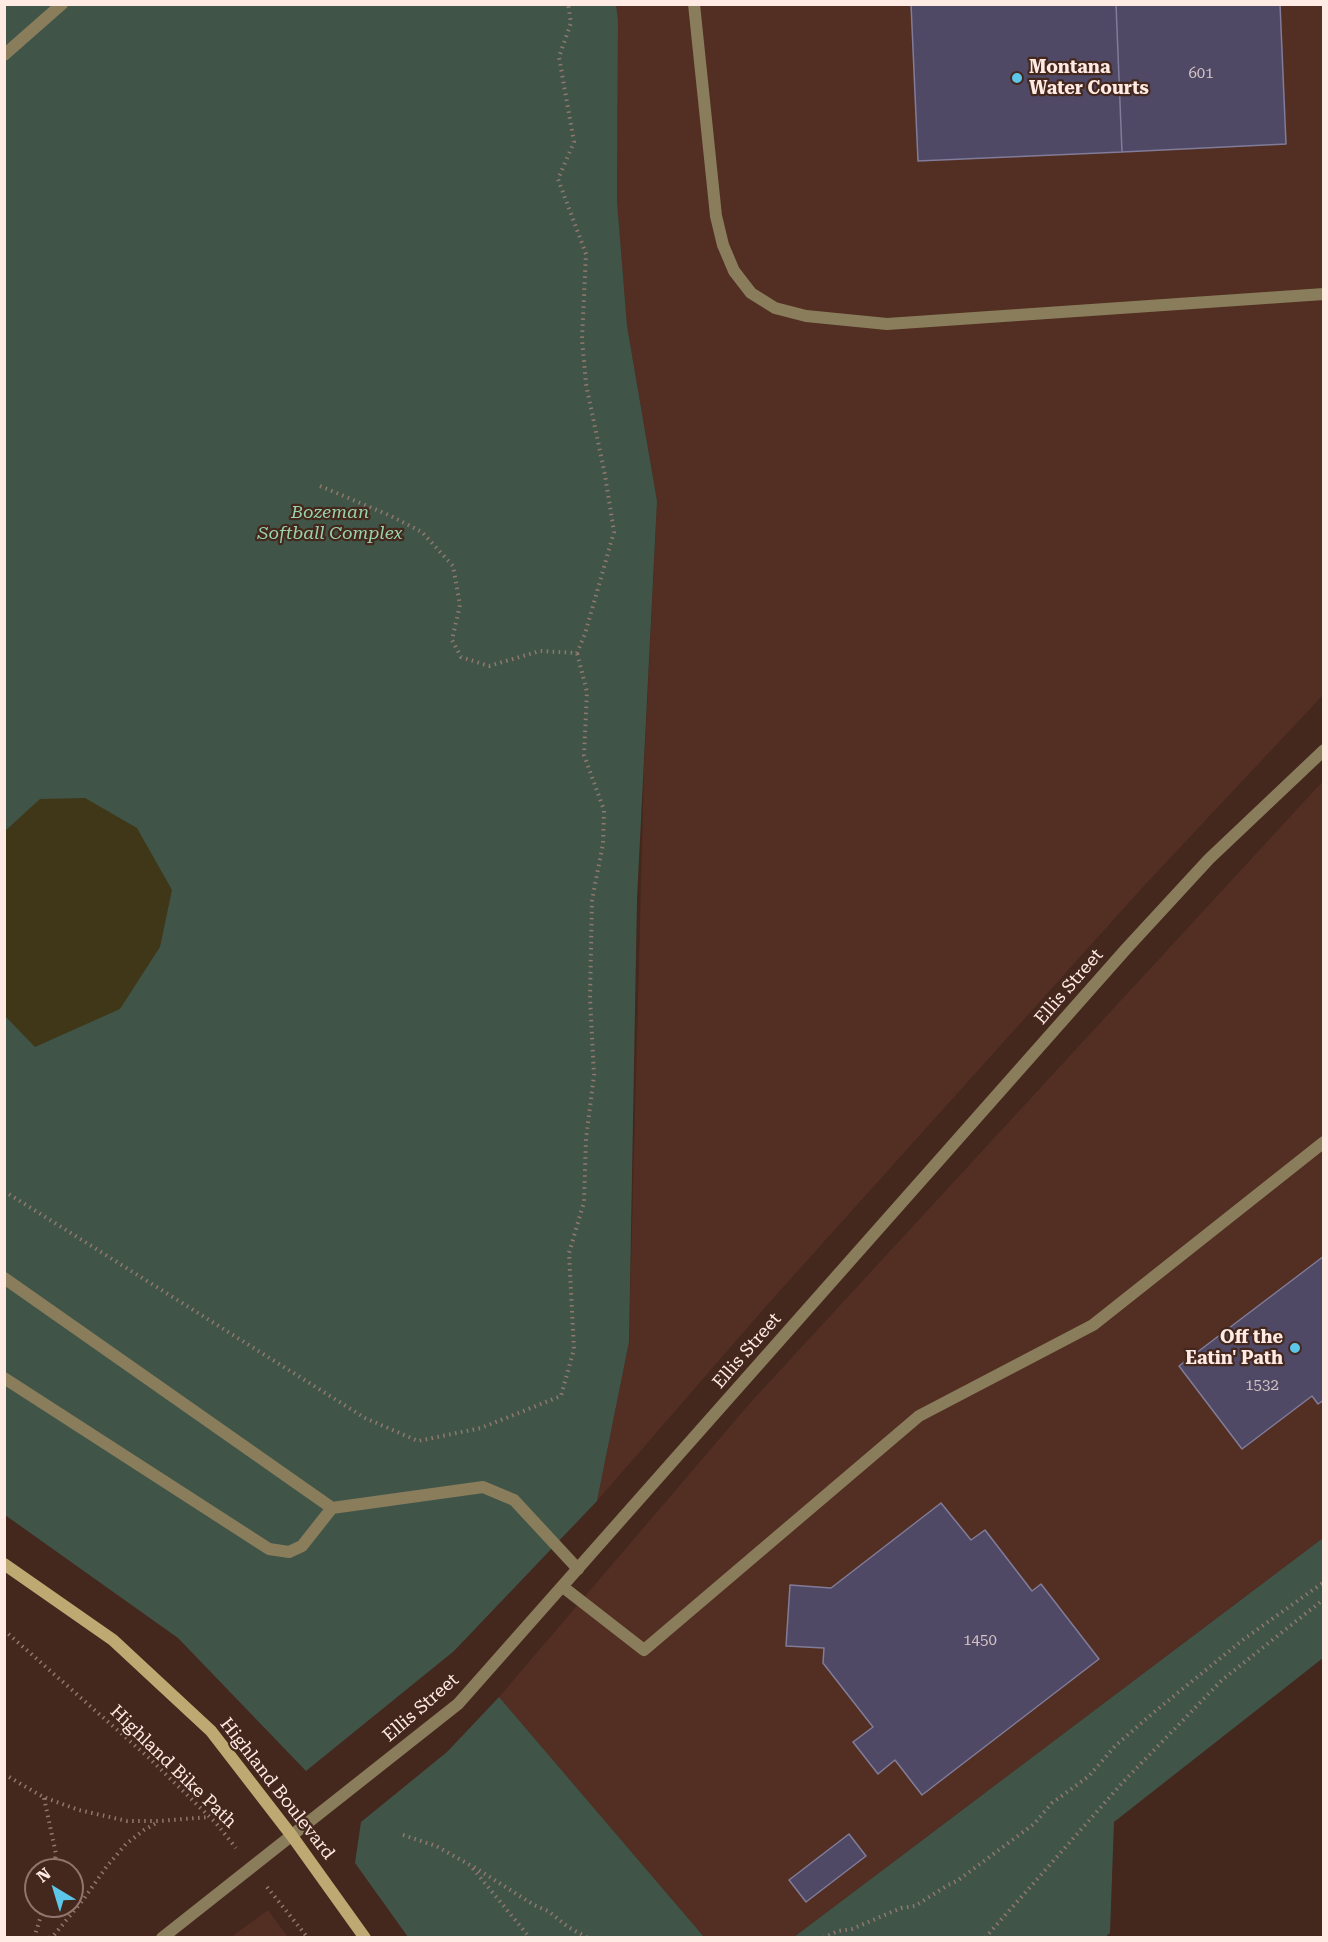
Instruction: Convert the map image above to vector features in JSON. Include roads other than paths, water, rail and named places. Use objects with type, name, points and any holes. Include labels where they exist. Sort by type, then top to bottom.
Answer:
[{"type":"main road","name":"Highland Boulevard","points":[[4,1564],[113,1640],[212,1731],[292,1836],[365,1938]]},
{"type":"street","points":[[4,55],[62,4]]},
{"type":"street","points":[[694,4],[716,216],[723,244],[734,272],[751,293],[775,308],[806,316],[887,324],[1323,294]]},
{"type":"street","name":"Ellis Street","points":[[162,1938],[458,1704],[1126,949],[1209,859],[1323,750]]},
{"type":"street","points":[[563,1587],[644,1650],[919,1416],[1093,1325],[1323,1142]]},
{"type":"street","points":[[4,1278],[332,1508],[483,1487],[514,1500],[578,1569]]},
{"type":"street","points":[[4,1378],[269,1549],[289,1552],[302,1546],[332,1508]]},
{"type":"place","name":"Montana Water Courts","points":[[1017,78]]},
{"type":"place","name":"Off the Eatin' Path","points":[[1295,1348]]},
{"type":"park label","name":"Bozeman Softball Complex","points":[[330,523]]}]
